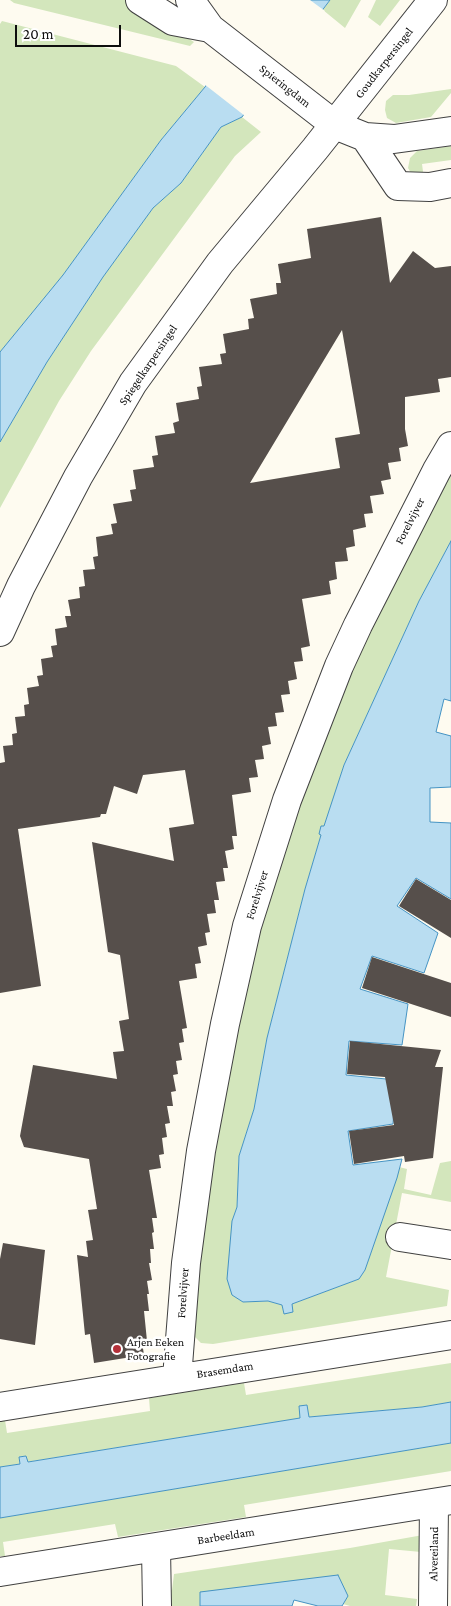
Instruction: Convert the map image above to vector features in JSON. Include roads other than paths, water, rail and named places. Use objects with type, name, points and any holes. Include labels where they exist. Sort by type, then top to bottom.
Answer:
[{"type":"street","name":"Spieringdam","points":[[140,0],[173,21],[217,33]]},
{"type":"street","name":"Spieringdam","points":[[190,0],[217,33],[335,125],[365,137],[394,139],[447,127]]},
{"type":"street","name":"Goudkarpersingel","points":[[335,125],[433,0]]},
{"type":"street","name":"Spiegelkarpersingel","points":[[0,632],[78,477],[134,382],[220,263],[335,125]]},
{"type":"street","points":[[365,137],[398,186],[430,187],[451,184]]},
{"type":"street","name":"Forelvijver","points":[[177,1378],[186,1263],[201,1151],[225,1024],[247,926],[287,800],[339,666],[414,514],[451,446]]},
{"type":"street","points":[[400,1237],[451,1245]]},
{"type":"street","name":"Brasemdam","points":[[0,1407],[451,1336]]},
{"type":"street","name":"Barbeeldam","points":[[0,1572],[443,1501]]},
{"type":"street","name":"Alvereiland","points":[[433,1606],[443,1501]]},
{"type":"street","points":[[156,1548],[157,1606]]},
{"type":"water","points":[[267,0],[330,0],[242,117],[221,127],[181,183],[153,208],[103,277],[47,362],[0,442],[0,352],[63,275],[161,140],[205,87]]},
{"type":"water","points":[[451,541],[451,701],[444,699],[436,732],[451,736],[451,787],[430,788],[430,822],[451,823],[451,899],[416,878],[397,906],[438,933],[424,973],[372,956],[360,989],[408,1004],[402,1045],[349,1041],[346,1075],[396,1080],[393,1124],[348,1131],[353,1165],[402,1159],[365,1270],[359,1279],[292,1304],[293,1312],[284,1314],[282,1305],[268,1301],[243,1302],[232,1295],[227,1279],[232,1221],[237,1207],[239,1156],[254,1109],[267,1038],[305,889],[321,835],[319,834],[321,826],[324,826],[344,765],[419,601]]},
{"type":"water","points":[[451,1402],[451,1443],[0,1518],[0,1467],[20,1464],[19,1457],[26,1456],[28,1462],[300,1418],[299,1406],[307,1405],[309,1417],[422,1407]]},
{"type":"water","points":[[338,1575],[348,1596],[342,1606],[318,1606],[294,1600],[292,1606],[200,1606],[200,1592]]},
{"type":"place","name":"Arjen Eeken Fotografie","points":[[117,1349]]}]
